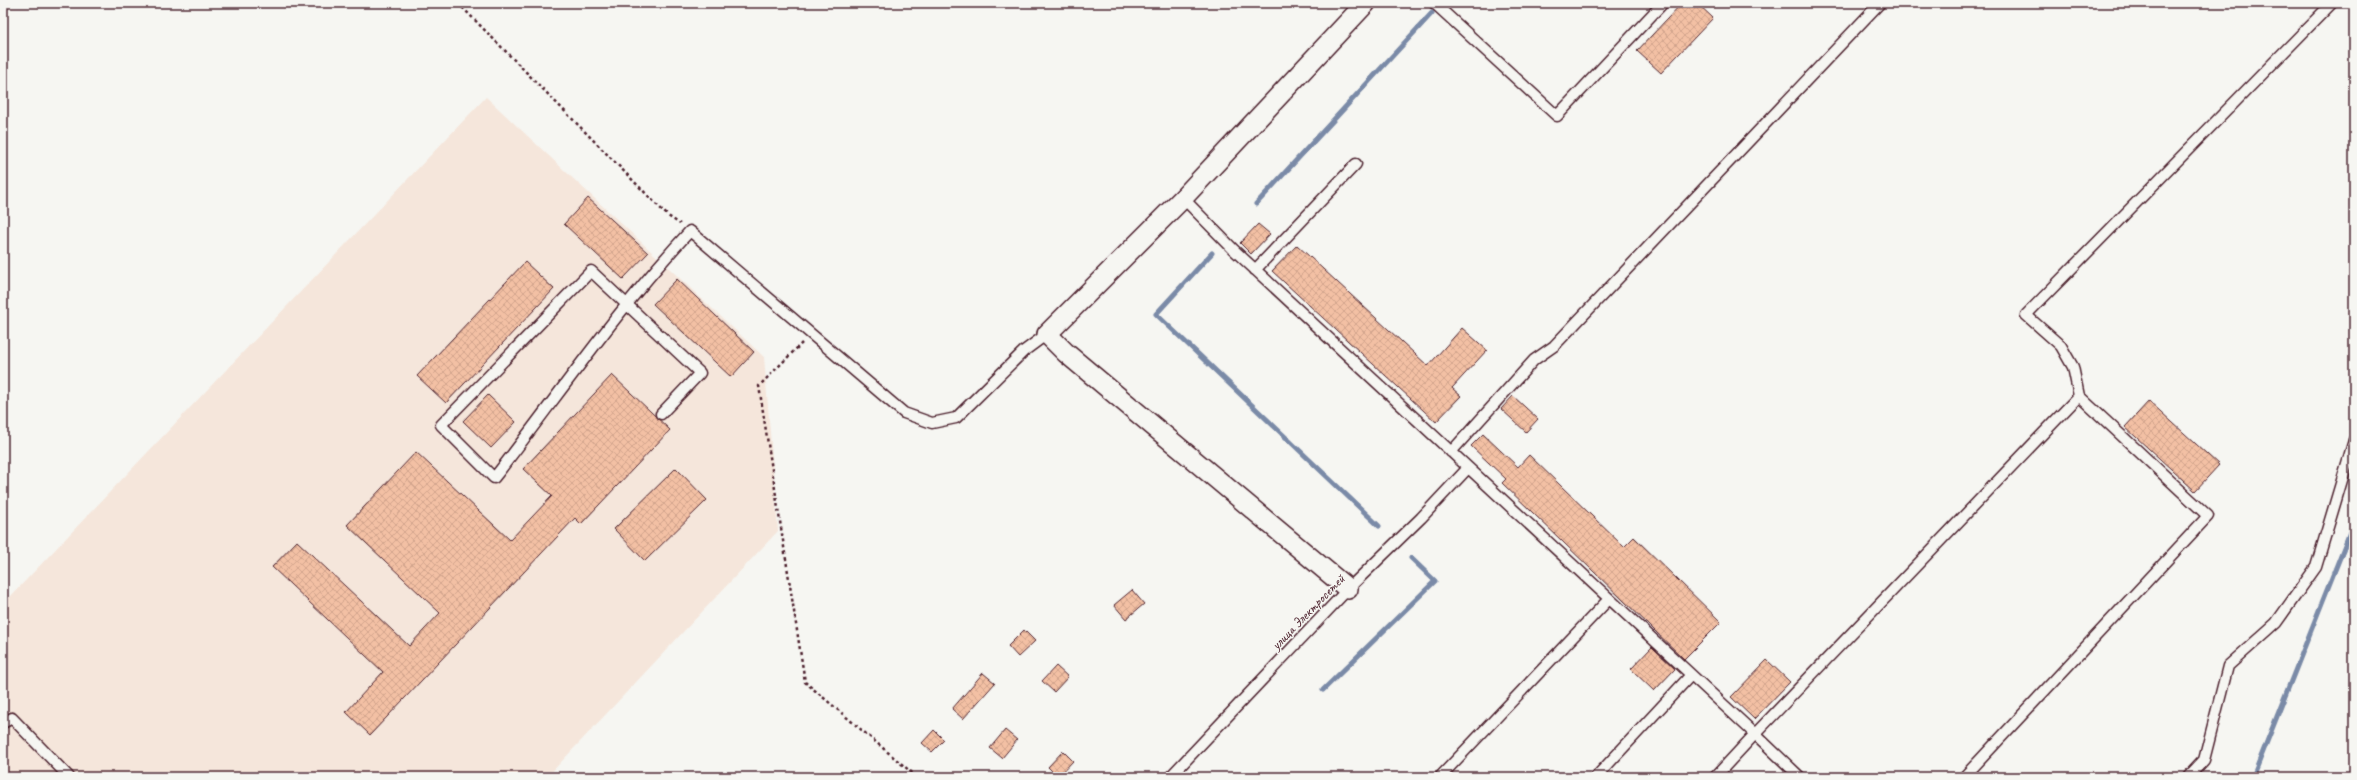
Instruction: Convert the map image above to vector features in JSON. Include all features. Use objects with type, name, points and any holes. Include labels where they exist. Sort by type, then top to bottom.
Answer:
[{"type":"street","points":[[1348,589],[1066,353],[1046,334],[1183,198],[1366,3]]},
{"type":"lane","points":[[1434,3],[1557,116],[1663,3]]},
{"type":"lane","points":[[1451,452],[1534,360],[1554,346],[1880,3]]},
{"type":"lane","points":[[1964,777],[2208,516],[2079,396],[2073,368],[2061,346],[2026,315],[2332,3]]},
{"type":"lane","points":[[1255,270],[1356,164]]},
{"type":"lane","points":[[1183,198],[1255,270],[1800,777]]},
{"type":"lane","points":[[661,414],[700,373],[627,306],[591,271],[441,425],[494,478],[627,306],[660,264],[690,231],[904,413],[932,423],[956,418],[1024,351],[1046,334]]},
{"type":"lane","points":[[1715,777],[2079,396]]},
{"type":"lane","points":[[2188,777],[2204,760],[2228,666],[2276,623],[2316,567],[2354,440]]},
{"type":"lane","name":"улица Электросетей","points":[[1170,777],[1348,589],[1421,518],[1468,468]]},
{"type":"lane","points":[[1440,777],[1609,599]]},
{"type":"lane","points":[[1596,777],[1691,675]]},
{"type":"lane","points":[[3,723],[12,718],[69,777]]},
{"type":"path","points":[[458,3],[668,216],[690,231]]},
{"type":"path","points":[[811,335],[759,386],[805,682],[917,777]]},
{"type":"shaded area","points":[[486,97],[764,357],[778,531],[547,777],[3,777],[3,592],[9,598]]},
{"type":"building","points":[[1682,3],[1697,3],[1713,18],[1661,73],[1637,51]]},
{"type":"building","points":[[588,198],[648,253],[623,279],[564,224]]},
{"type":"building","points":[[1258,224],[1270,234],[1251,254],[1240,243]]},
{"type":"building","points":[[1297,245],[1428,366],[1462,328],[1487,350],[1452,388],[1461,396],[1436,422],[1272,271]]},
{"type":"building","points":[[525,262],[554,289],[446,403],[417,376]]},
{"type":"building","points":[[677,279],[754,352],[731,377],[653,304]]},
{"type":"building","points":[[612,375],[670,430],[581,524],[575,518],[370,735],[346,712],[383,672],[272,567],[297,541],[409,646],[440,613],[347,525],[416,452],[510,540],[552,496],[523,469]]},
{"type":"building","points":[[488,395],[516,422],[491,448],[463,421]]},
{"type":"building","points":[[1513,396],[1538,419],[1526,432],[1501,409]]},
{"type":"building","points":[[2149,401],[2219,465],[2195,491],[2125,427]]},
{"type":"building","points":[[1483,434],[1518,467],[1529,455],[1624,547],[1634,537],[1721,622],[1684,659],[1502,483],[1506,479],[1471,446]]},
{"type":"building","points":[[676,468],[707,500],[645,561],[614,529]]},
{"type":"building","points":[[1132,590],[1144,604],[1126,619],[1114,605]]},
{"type":"building","points":[[1024,630],[1035,641],[1018,657],[1008,646]]},
{"type":"building","points":[[1652,647],[1675,669],[1654,691],[1631,669]]},
{"type":"building","points":[[1767,660],[1790,682],[1754,719],[1731,697]]},
{"type":"building","points":[[1056,666],[1068,677],[1054,692],[1042,681]]},
{"type":"building","points":[[983,673],[995,683],[963,719],[952,709]]},
{"type":"building","points":[[934,730],[944,740],[932,752],[922,743]]},
{"type":"building","points":[[1005,730],[1017,740],[1002,758],[990,748]]},
{"type":"building","points":[[1063,751],[1073,761],[1058,777],[1048,767]]},
{"type":"waterway","points":[[1256,204],[1432,13]]},
{"type":"waterway","points":[[1212,253],[1156,314],[1379,526]]},
{"type":"waterway","points":[[2253,777],[2354,522]]},
{"type":"waterway","points":[[1323,690],[1435,581],[1411,558]]}]
